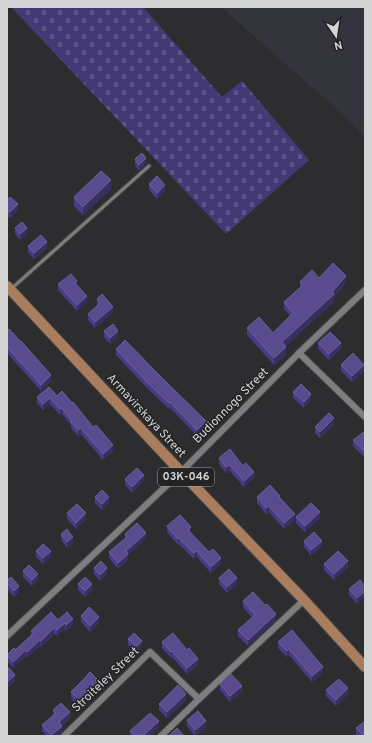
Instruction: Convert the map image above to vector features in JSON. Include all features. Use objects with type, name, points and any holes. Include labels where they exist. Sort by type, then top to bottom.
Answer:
[{"type":"main road","name":"Armavirskaya Street","points":[[9,288],[181,472],[304,600],[365,667]]},
{"type":"street","name":"Budionnogo Street","points":[[7,636],[181,472],[299,352],[365,290]]},
{"type":"street","points":[[299,352],[365,417]]},
{"type":"street","points":[[161,736],[198,699],[304,600]]},
{"type":"street","name":"Stroiteley Street","points":[[64,736],[150,652],[198,699]]},
{"type":"lane","points":[[9,288],[149,166]]},
{"type":"shaded area","points":[[221,7],[365,7],[365,138],[349,120]]},
{"type":"green space","points":[[11,7],[143,7],[222,97],[242,81],[309,160],[226,234]]},
{"type":"building","points":[[142,153],[146,158],[139,165],[135,159]]},
{"type":"building","points":[[101,171],[111,180],[83,207],[74,197]]},
{"type":"building","points":[[157,176],[165,185],[157,193],[149,184]]},
{"type":"building","points":[[10,197],[18,204],[10,212],[7,210],[7,200]]},
{"type":"building","points":[[22,222],[27,228],[20,234],[15,228]]},
{"type":"building","points":[[41,235],[47,242],[34,253],[28,246]]},
{"type":"building","points":[[333,263],[346,276],[332,292],[334,294],[282,342],[286,347],[274,358],[247,328],[259,317],[273,333],[293,313],[284,302],[303,285],[300,282],[312,270],[319,278]]},
{"type":"building","points":[[71,274],[77,281],[75,283],[87,296],[77,305],[58,284]]},
{"type":"building","points":[[102,294],[113,307],[95,322],[88,314],[100,303],[97,299]]},
{"type":"building","points":[[113,324],[118,331],[110,338],[104,331]]},
{"type":"building","points":[[9,329],[51,375],[41,385],[7,347],[7,331]]},
{"type":"building","points":[[330,332],[341,343],[329,354],[318,343]]},
{"type":"building","points":[[125,340],[206,421],[197,430],[170,402],[169,403],[147,382],[116,349]]},
{"type":"building","points":[[353,353],[364,365],[352,376],[341,365]]},
{"type":"building","points":[[301,384],[311,394],[304,402],[293,392]]},
{"type":"building","points":[[49,387],[57,396],[62,391],[93,427],[96,425],[113,445],[103,454],[81,428],[78,430],[62,408],[60,409],[50,398],[43,404],[37,397]]},
{"type":"building","points":[[329,413],[334,418],[320,432],[315,427]]},
{"type":"building","points":[[364,432],[365,433],[365,452],[353,440]]},
{"type":"building","points":[[230,449],[243,466],[246,463],[254,472],[244,481],[230,465],[226,467],[219,458]]},
{"type":"building","points":[[137,468],[144,475],[132,487],[125,479]]},
{"type":"building","points":[[270,485],[295,514],[284,523],[269,506],[266,508],[257,497]]},
{"type":"building","points":[[102,490],[109,497],[102,504],[95,497]]},
{"type":"building","points":[[311,503],[320,512],[305,526],[296,517]]},
{"type":"building","points":[[77,504],[86,513],[76,523],[67,513]]},
{"type":"building","points":[[180,515],[191,527],[188,530],[209,552],[213,549],[221,558],[211,567],[197,551],[194,553],[179,538],[178,539],[167,526]]},
{"type":"building","points":[[137,523],[146,533],[126,551],[128,554],[118,563],[109,552],[127,537],[125,534]]},
{"type":"building","points":[[67,529],[73,537],[67,542],[61,534]]},
{"type":"building","points":[[314,532],[322,541],[311,550],[304,541]]},
{"type":"building","points":[[43,544],[51,551],[43,558],[36,551]]},
{"type":"building","points":[[338,551],[348,561],[334,574],[324,564]]},
{"type":"building","points":[[101,561],[107,568],[100,575],[94,568]]},
{"type":"building","points":[[29,565],[38,574],[32,580],[23,571]]},
{"type":"building","points":[[229,569],[237,578],[227,587],[219,578]]},
{"type":"building","points":[[11,577],[19,586],[14,591],[7,583],[7,580]]},
{"type":"building","points":[[85,577],[92,584],[85,591],[78,584]]},
{"type":"building","points":[[360,580],[365,586],[365,591],[357,598],[349,589]]},
{"type":"building","points":[[253,592],[276,614],[248,640],[238,630],[255,615],[243,601]]},
{"type":"building","points":[[89,607],[99,617],[90,626],[81,616]]},
{"type":"building","points":[[51,612],[58,620],[67,612],[73,619],[66,625],[65,623],[57,630],[54,628],[41,641],[40,640],[27,652],[26,650],[13,662],[7,655],[34,633],[31,631]]},
{"type":"building","points":[[292,630],[323,667],[312,676],[289,649],[287,651],[278,642]]},
{"type":"building","points":[[134,633],[142,641],[136,647],[128,639]]},
{"type":"building","points":[[173,633],[187,650],[189,648],[198,659],[187,668],[162,642]]},
{"type":"building","points":[[9,668],[15,675],[8,681],[7,669]]},
{"type":"building","points":[[90,672],[100,682],[81,702],[71,692]]},
{"type":"building","points":[[231,674],[242,686],[230,696],[220,684]]},
{"type":"building","points":[[339,679],[348,688],[336,700],[326,690]]},
{"type":"building","points":[[178,685],[186,694],[167,712],[159,704]]},
{"type":"building","points":[[61,703],[70,712],[59,722],[62,726],[51,735],[42,725],[56,713],[53,710]]},
{"type":"building","points":[[198,711],[206,721],[195,730],[187,720]]},
{"type":"building","points":[[150,713],[159,721],[143,736],[135,736],[130,731]]},
{"type":"building","points":[[365,721],[365,736],[364,736],[356,728]]},
{"type":"building","points":[[177,728],[184,736],[169,736]]}]
